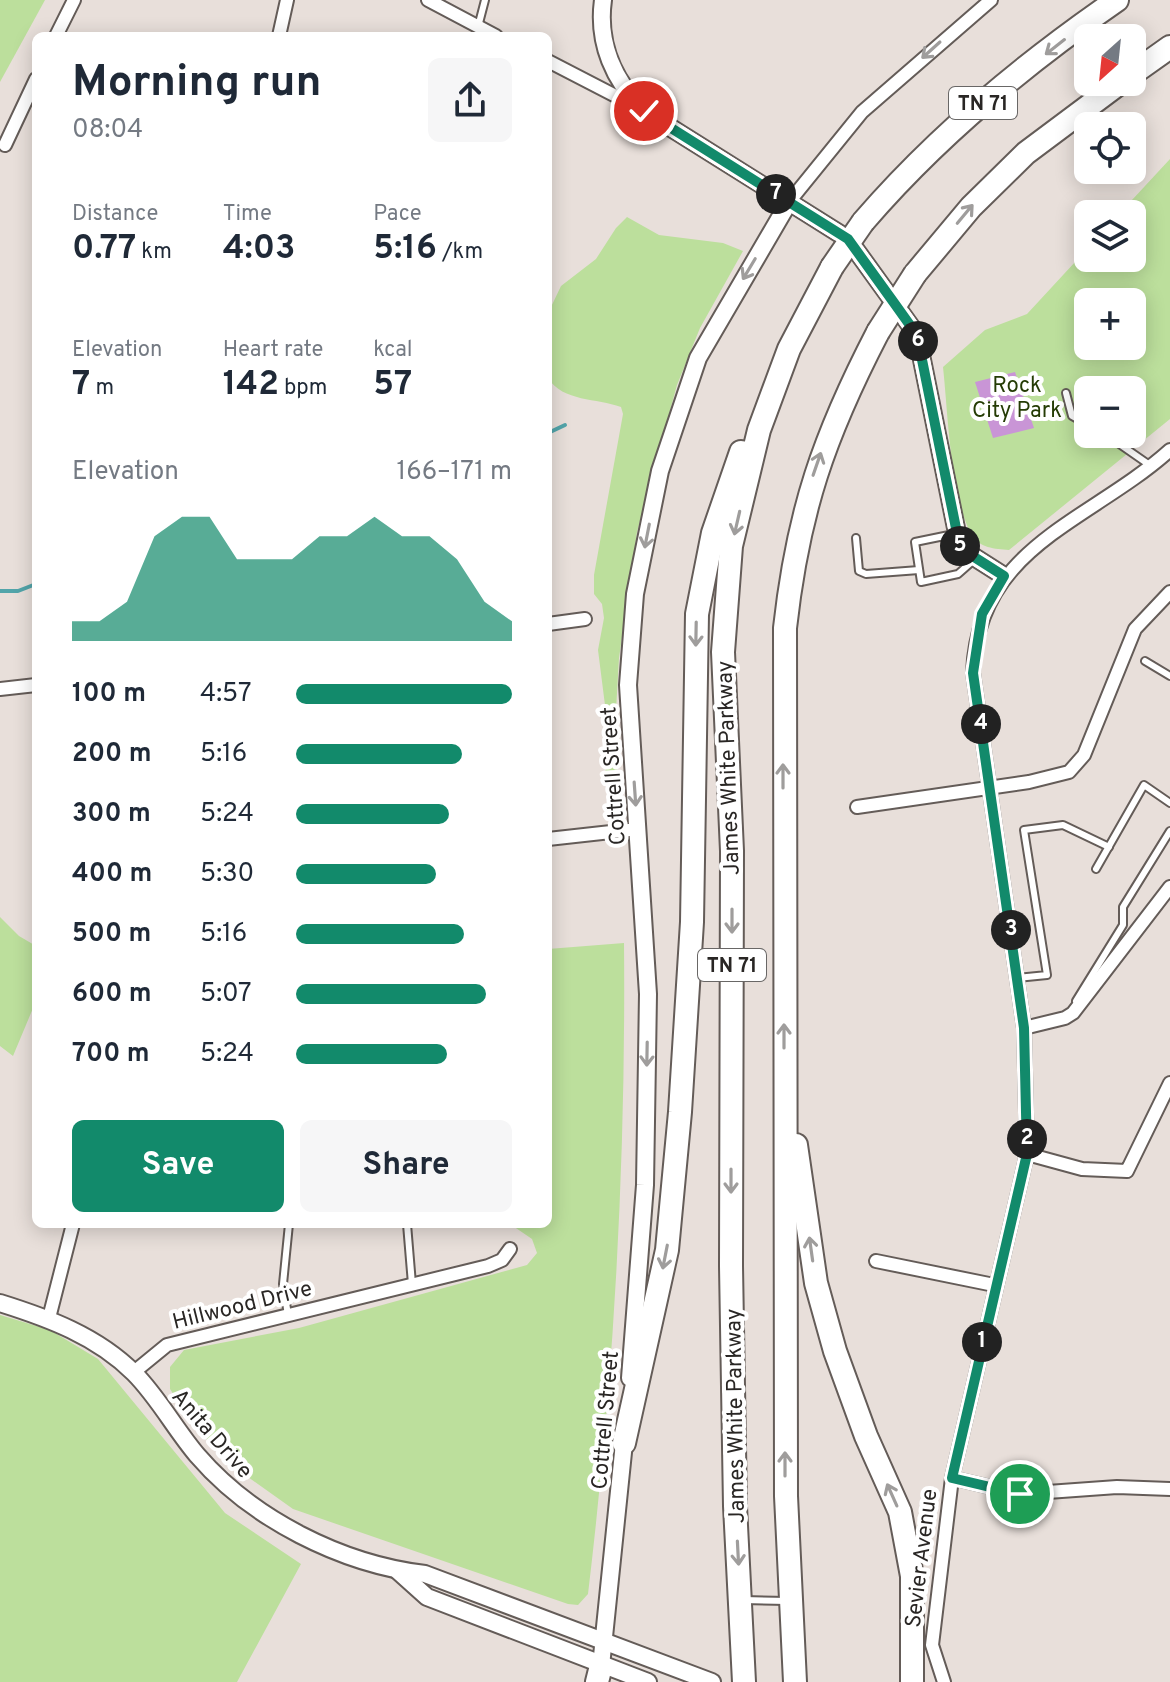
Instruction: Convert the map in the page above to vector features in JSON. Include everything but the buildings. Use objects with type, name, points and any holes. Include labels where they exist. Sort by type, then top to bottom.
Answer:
[{"type":"highway","name":"James White Parkway","points":[[744,1682],[735,1506],[731,1266],[732,851],[723,652],[731,546],[759,430],[789,349],[832,267],[863,222],[904,174],[962,119],[1117,0]]},
{"type":"highway","points":[[1146,64],[1170,47]]},
{"type":"highway","name":"TN 71","points":[[795,1682],[786,1496],[784,1070],[783,677],[792,568],[814,474],[826,439],[878,332],[915,274],[971,207],[1026,153],[1102,96]]},
{"type":"highway","points":[[624,1443],[667,1250],[680,1112],[692,922],[697,614],[713,533],[745,440],[789,349]]},
{"type":"highway","points":[[784,1070],[816,1283],[845,1380],[900,1512],[912,1576],[912,1682]]},
{"type":"street","points":[[58,32],[74,0]]},
{"type":"street","points":[[280,32],[287,0]]},
{"type":"street","points":[[428,0],[476,32]]},
{"type":"street","points":[[603,0],[602,28],[612,68],[644,111]]},
{"type":"street","name":"Cottrell Street","points":[[599,1674],[624,1443],[645,1185],[648,994],[628,685],[635,594],[660,471],[698,358],[789,202],[862,112],[991,0]]},
{"type":"street","points":[[552,63],[644,111],[848,239],[917,335],[960,548],[1004,576]]},
{"type":"street","points":[[5,145],[32,88]]},
{"type":"street","name":"Sevier Avenue","points":[[944,1682],[932,1645],[952,1478],[994,1285],[1027,1154],[1024,1028],[973,673],[973,653],[982,614],[1004,576],[1033,547],[1169,453]]},
{"type":"street","points":[[857,807],[991,790],[1069,772],[1078,763],[1135,629],[1170,592]]},
{"type":"street","points":[[552,623],[585,619]]},
{"type":"street","points":[[0,689],[32,685]]},
{"type":"street","points":[[552,839],[638,829]]},
{"type":"street","points":[[1024,1028],[1065,1018],[1073,1013],[1170,887]]},
{"type":"street","points":[[1027,1154],[1082,1169],[1127,1171],[1170,1083]]},
{"type":"street","points":[[49,1318],[72,1228]]},
{"type":"street","name":"Hillwood Drive","points":[[134,1372],[167,1345],[488,1266],[502,1260],[510,1249]]},
{"type":"street","points":[[876,1261],[994,1285]]},
{"type":"street","points":[[0,1303],[49,1318],[81,1333],[134,1372]]},
{"type":"street","name":"Anita Drive","points":[[134,1372],[197,1454],[248,1504],[279,1525],[398,1571],[425,1574],[712,1682]]},
{"type":"street","points":[[952,1478],[1020,1494],[1117,1487],[1170,1489]]},
{"type":"street","name":"Anita Drive","points":[[398,1571],[427,1597],[599,1674],[648,1682]]},
{"type":"lane","points":[[476,32],[485,0]]},
{"type":"lane","points":[[1066,393],[1074,417]]},
{"type":"lane","points":[[1125,448],[1151,466]]},
{"type":"lane","points":[[957,533],[915,542],[921,582],[958,574],[975,559]]},
{"type":"lane","points":[[856,538],[859,571],[866,574],[919,570]]},
{"type":"lane","points":[[1145,661],[1170,676]]},
{"type":"lane","points":[[1096,869],[1144,785],[1170,803]]},
{"type":"lane","points":[[1017,978],[1047,975],[1024,830],[1063,825],[1109,847]]},
{"type":"lane","points":[[1065,1018],[1123,925],[1123,907],[1170,831]]},
{"type":"lane","points":[[288,1315],[283,1295],[289,1228]]},
{"type":"lane","points":[[407,1228],[412,1284]]},
{"type":"lane","points":[[741,1600],[791,1601]]},
{"type":"green space","points":[[0,0],[45,0],[0,82]]},
{"type":"green space","name":"Rock City Park","points":[[1170,159],[1170,419],[1146,439],[1146,376],[1074,376],[1074,448],[1134,448],[1009,550],[983,545],[974,539],[964,517],[951,453],[943,367],[985,330],[1027,314],[1074,263],[1074,272],[1146,272],[1146,200],[1132,200]]},
{"type":"green space","points":[[627,217],[659,235],[723,243],[743,251],[700,328],[677,385],[637,532],[619,658],[615,728],[618,795],[605,785],[607,721],[598,650],[604,618],[602,604],[594,594],[594,575],[623,414],[621,407],[571,395],[552,383],[552,305],[561,286],[596,259]]},
{"type":"green space","points":[[0,917],[19,936],[32,944],[32,1011],[13,1056],[0,1046]]},
{"type":"green space","points":[[624,943],[623,1106],[611,1350],[588,1594],[578,1605],[293,1509],[241,1472],[197,1430],[170,1389],[170,1367],[184,1350],[299,1328],[527,1265],[537,1253],[532,1239],[516,1228],[552,1228],[552,949]]},
{"type":"green space","points":[[0,1315],[50,1330],[98,1359],[225,1513],[301,1564],[237,1682],[0,1682]]},
{"type":"waterway","points":[[552,431],[565,425]]},
{"type":"waterway","points":[[0,591],[18,591],[32,586]]},
{"type":"route","points":[[644,111],[848,239],[917,335],[960,548],[1004,576],[982,614],[973,653],[973,673],[1024,1028],[1027,1154],[994,1285],[952,1478],[1020,1494]]}]
